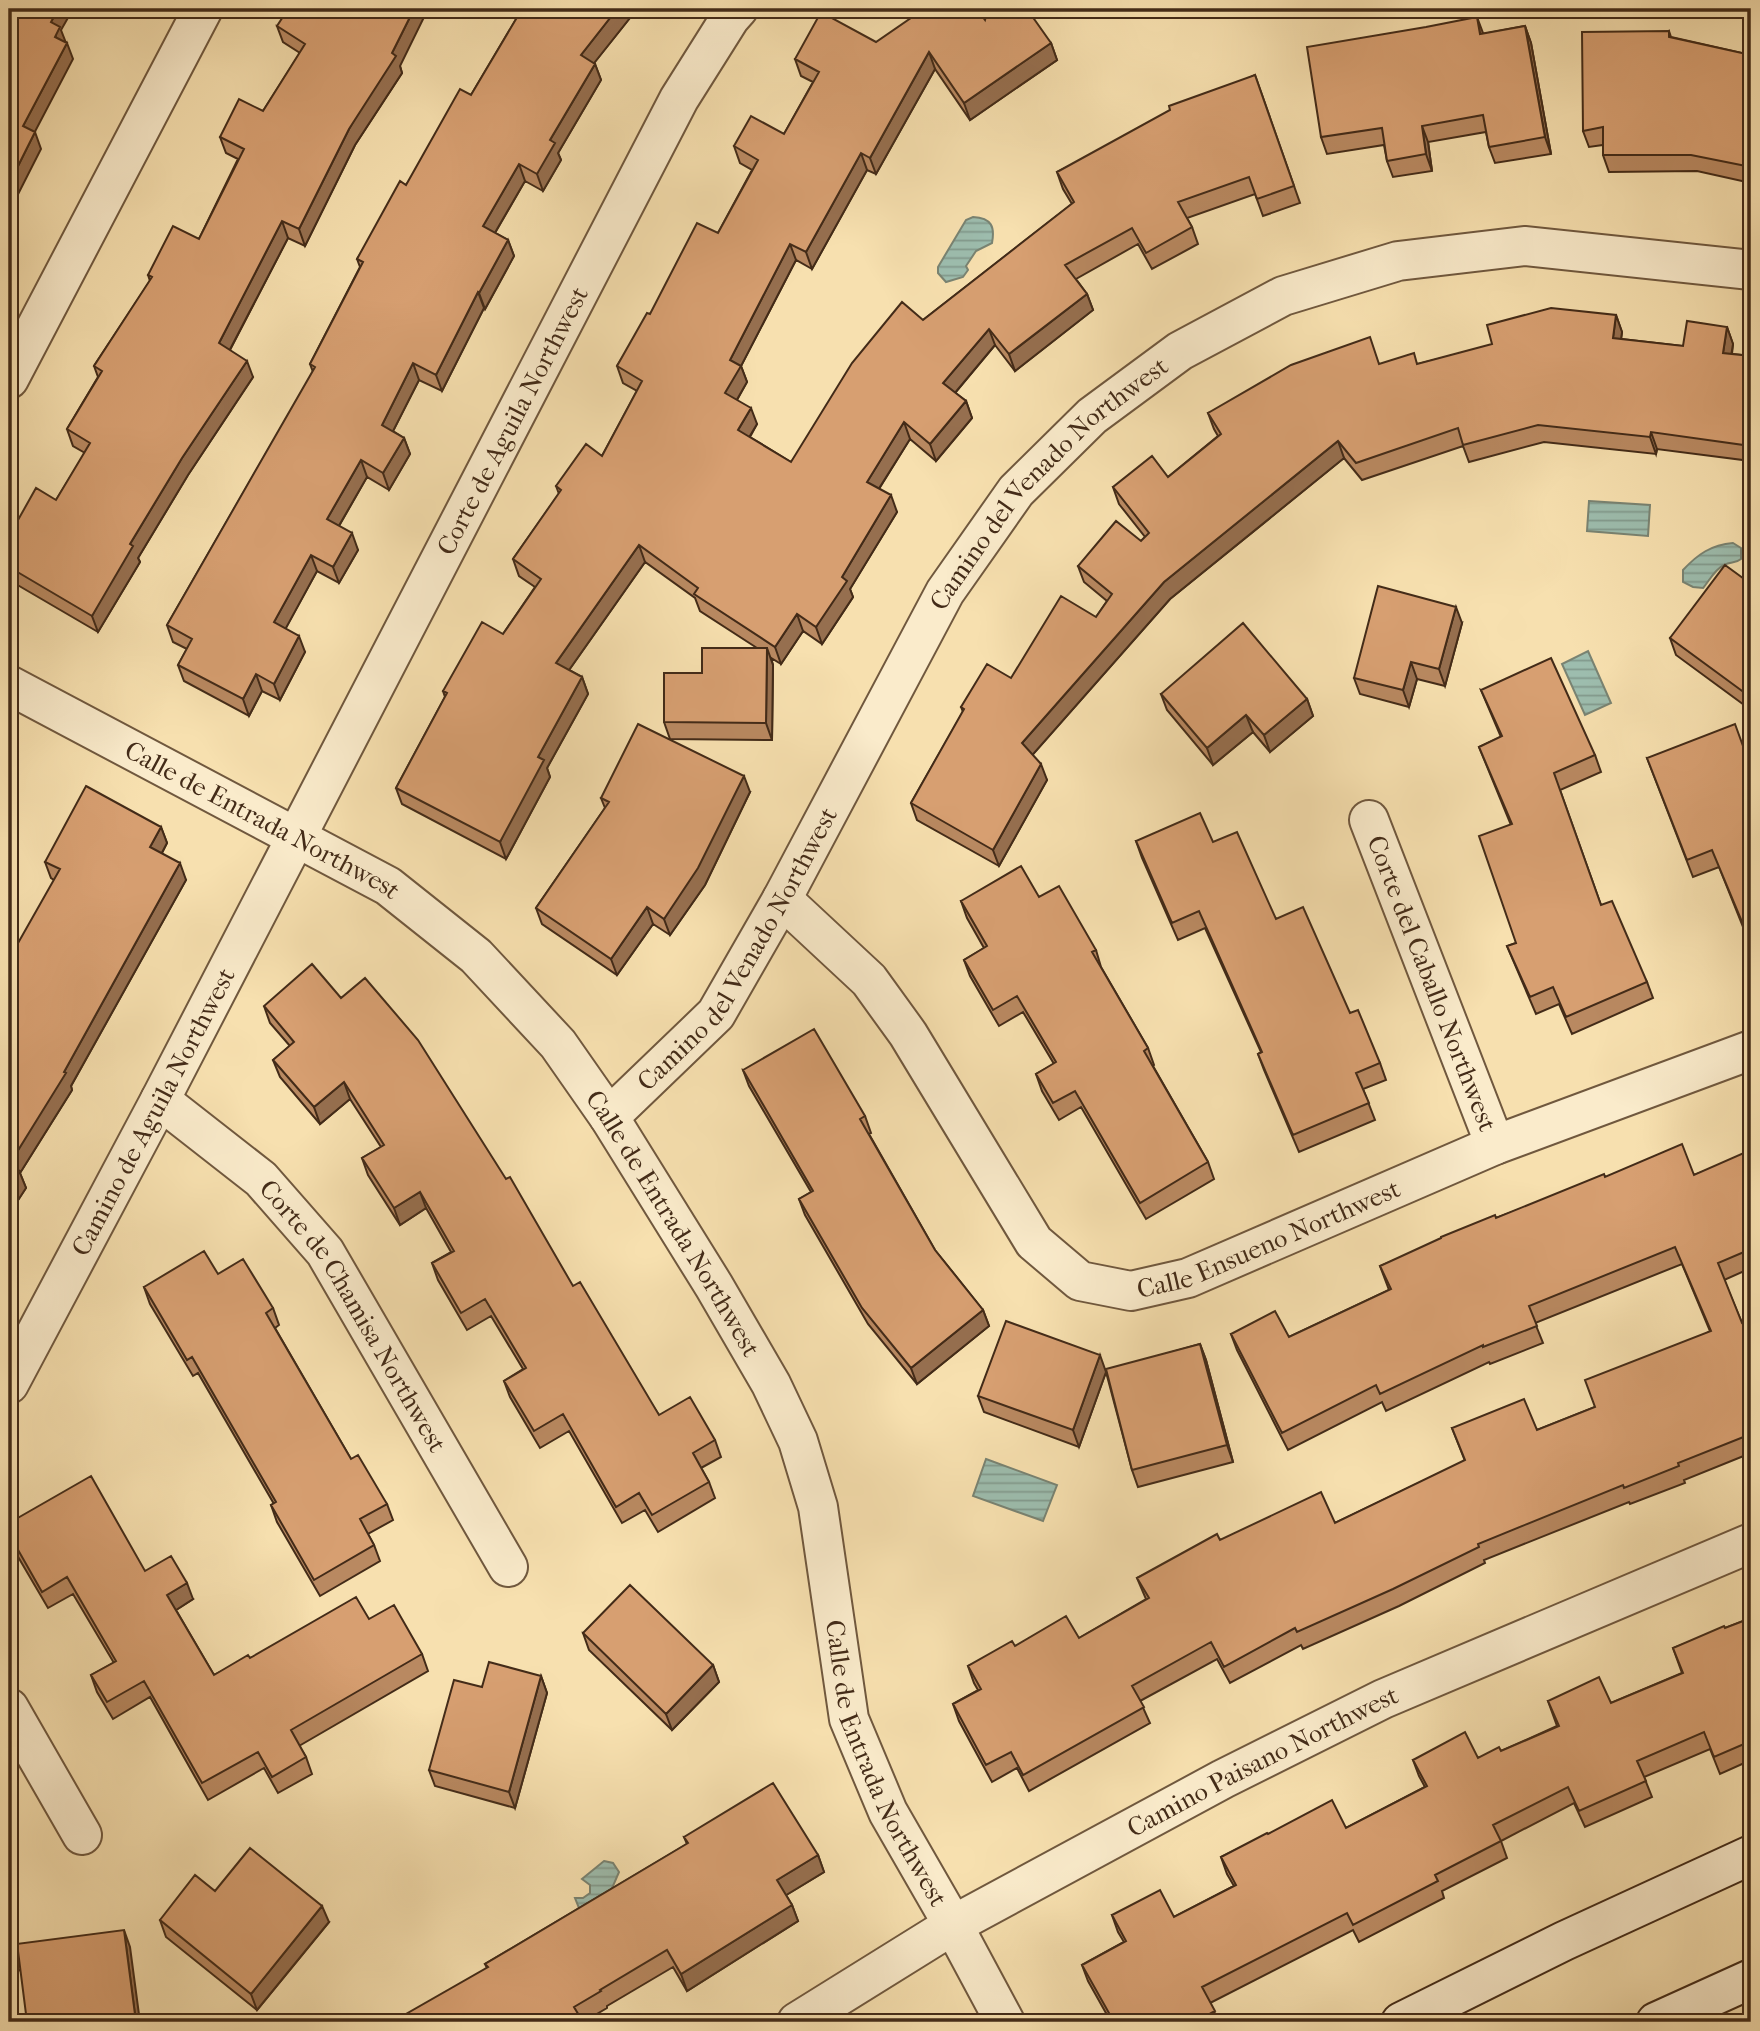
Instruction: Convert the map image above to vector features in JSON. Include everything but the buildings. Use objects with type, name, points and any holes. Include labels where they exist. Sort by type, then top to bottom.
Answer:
[{"type":"street","points":[[9,379],[204,9]]},
{"type":"street","name":"Corte de Aguila Northwest","points":[[295,837],[679,99],[738,9]]},
{"type":"street","name":"Camino del Venado Northwest","points":[[609,1117],[716,1014],[782,899],[945,592],[1016,491],[1092,416],[1180,351],[1283,296],[1398,261],[1524,246],[1751,270]]},
{"type":"street","name":"Calle de Entrada Northwest","points":[[9,685],[388,886],[476,956],[558,1044],[609,1117],[714,1286],[771,1384],[798,1440],[818,1507],[849,1719],[888,1812],[1005,2022]]},
{"type":"street","name":"Corte del Caballo Northwest","points":[[1369,820],[1495,1145]]},
{"type":"street","name":"Camino de Aguila Northwest","points":[[9,1384],[160,1100],[295,837]]},
{"type":"street","name":"Calle Ensueno Northwest","points":[[782,899],[869,980],[908,1034],[1034,1242],[1080,1281],[1131,1290],[1188,1278],[1495,1145],[1751,1050]]},
{"type":"street","name":"Corte de Chamisa Northwest","points":[[160,1100],[261,1179],[325,1252],[508,1567]]},
{"type":"street","name":"Camino Paisano Northwest","points":[[797,2022],[953,1925],[1223,1779],[1384,1699],[1751,1543]]},
{"type":"street","points":[[9,1708],[82,1835]]},
{"type":"street","points":[[1401,2022],[1564,1941],[1751,1855]]},
{"type":"street","points":[[1656,2022],[1751,1979]]},
{"type":"shaded area","points":[[973,217],[984,219],[991,224],[992,243],[976,251],[966,266],[968,270],[963,277],[946,282],[938,273],[938,267],[966,220]]},
{"type":"shaded area","points":[[1589,501],[1650,505],[1648,536],[1587,531]]},
{"type":"shaded area","points":[[1733,543],[1741,548],[1741,559],[1721,567],[1703,588],[1683,582],[1683,570],[1700,555],[1711,548]]},
{"type":"shaded area","points":[[1588,651],[1611,703],[1585,715],[1562,664]]},
{"type":"shaded area","points":[[986,1459],[1057,1485],[1043,1521],[973,1496]]},
{"type":"shaded area","points":[[604,1861],[613,1863],[619,1872],[610,1893],[588,1913],[579,1908],[575,1898],[583,1898],[590,1893],[590,1885],[582,1879]]}]
